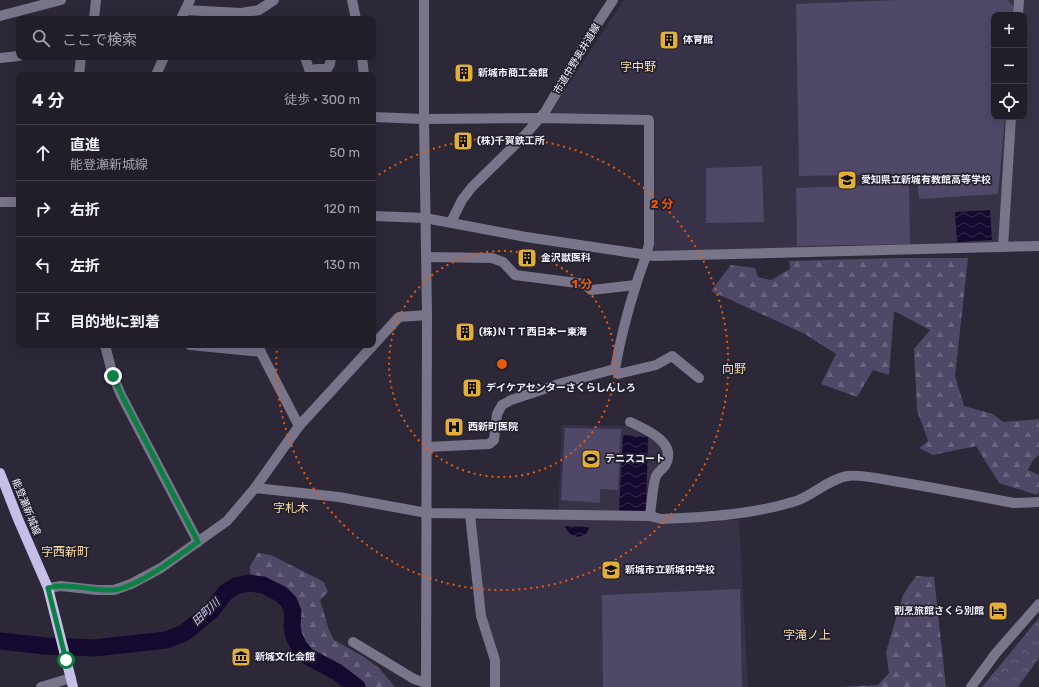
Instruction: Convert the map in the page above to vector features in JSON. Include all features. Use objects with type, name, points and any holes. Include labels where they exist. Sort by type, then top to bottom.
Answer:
[{"type":"main road","name":"能登瀬新城線","points":[[0,473],[48,588],[72,682]]},
{"type":"street","points":[[0,16],[61,0]]},
{"type":"street","points":[[94,16],[96,0]]},
{"type":"street","points":[[190,0],[183,15],[241,13],[259,10],[274,0]]},
{"type":"street","points":[[352,0],[355,16]]},
{"type":"street","points":[[353,642],[426,685],[427,315],[424,0]]},
{"type":"street","name":"市道中野奥井道線","points":[[451,222],[462,200],[472,187],[541,118],[613,0]]},
{"type":"street","points":[[1018,12],[1019,0]]},
{"type":"street","points":[[0,58],[16,56]]},
{"type":"street","points":[[79,72],[81,60]]},
{"type":"street","points":[[157,72],[163,60]]},
{"type":"street","points":[[305,60],[309,72]]},
{"type":"street","points":[[312,72],[316,69],[327,69],[331,60]]},
{"type":"street","points":[[362,60],[364,72]]},
{"type":"street","points":[[376,117],[424,119],[541,118],[649,120],[649,244],[619,347],[615,369],[618,374],[656,365],[672,356],[699,378]]},
{"type":"street","points":[[1003,247],[1011,120]]},
{"type":"street","points":[[0,202],[16,202]]},
{"type":"street","points":[[376,216],[425,218],[526,237],[654,256],[1039,246]]},
{"type":"street","points":[[426,257],[492,258],[503,262],[515,275],[585,284],[591,290],[636,285]]},
{"type":"street","points":[[376,342],[399,317],[427,315]]},
{"type":"street","points":[[106,348],[113,376],[122,396],[198,542]]},
{"type":"street","points":[[242,348],[259,349],[299,426]]},
{"type":"street","points":[[48,588],[61,586],[97,590],[114,590],[130,584],[161,568],[227,521],[255,488],[299,426],[371,348]]},
{"type":"street","points":[[427,447],[489,444],[494,440],[497,414],[502,406],[511,400],[562,383],[615,369]]},
{"type":"street","points":[[630,422],[661,440],[668,451],[666,463],[656,476],[650,516]]},
{"type":"street","points":[[255,488],[339,497],[427,513],[650,516],[660,519],[735,515],[766,509],[803,498],[824,485],[849,476],[876,478],[916,484],[1014,503],[1039,502]]},
{"type":"street","points":[[470,514],[481,616],[495,660],[495,687]]},
{"type":"street","points":[[970,687],[996,653],[1039,604]]},
{"type":"street","points":[[40,687],[57,681],[72,682]]},
{"type":"shaded area","name":"愛知県立新城有教館高等学校","points":[[624,0],[1039,0],[1039,242],[654,253],[655,117],[552,113],[553,107]]},
{"type":"shaded area","name":"新城市立新城中学校","points":[[562,425],[625,426],[661,443],[665,449],[664,462],[647,513],[648,521],[739,520],[748,687],[499,687],[486,619],[476,520],[558,519]]},
{"type":"green space","points":[[899,0],[1008,0],[1015,8],[1014,12],[991,12],[991,120],[1005,120],[998,194],[919,199],[917,174],[799,176],[796,4]]},
{"type":"green space","points":[[762,166],[764,222],[706,223],[706,168]]},
{"type":"green space","points":[[909,184],[910,244],[797,246],[796,188]]},
{"type":"green space","points":[[968,258],[955,376],[964,406],[993,414],[1003,422],[1039,419],[1039,455],[1033,460],[1028,470],[1039,475],[1039,492],[1037,495],[999,483],[976,446],[933,455],[919,448],[928,441],[917,410],[914,349],[930,330],[894,311],[889,375],[873,370],[857,397],[821,384],[836,354],[805,334],[711,291],[731,265],[755,268],[758,277],[771,280],[790,269],[789,261]]},
{"type":"green space","name":"テニスコート","points":[[565,428],[621,429],[618,490],[600,489],[600,503],[561,500]]},
{"type":"green space","points":[[258,553],[271,555],[324,582],[328,592],[320,600],[329,630],[334,640],[364,657],[379,668],[395,687],[355,687],[332,669],[307,656],[298,640],[295,616],[290,600],[279,590],[264,580],[250,576],[250,566]]},
{"type":"green space","points":[[916,576],[934,577],[946,687],[839,687],[878,685],[889,673],[886,652],[903,595]]},
{"type":"green space","points":[[740,589],[742,687],[603,687],[602,595]]},
{"type":"green space","points":[[1039,618],[1039,658],[1018,687],[982,687]]},
{"type":"water","points":[[990,210],[992,240],[957,242],[955,212]]},
{"type":"water","points":[[623,435],[648,437],[646,512],[619,511]]},
{"type":"water","points":[[564,526],[590,527],[586,534],[578,537],[570,534]]},
{"type":"waterway","name":"田町川","points":[[0,641],[46,646],[94,648],[166,640],[184,633],[193,626],[212,610],[226,592],[236,586],[249,583],[263,585],[281,594],[289,602],[293,612],[292,627],[299,647],[307,656],[337,672],[357,687]]},
{"type":"place","name":"体育館","points":[[669,40]]},
{"type":"place","name":"新城市商工会館","points":[[464,73]]},
{"type":"place","name":"(株)千賀鉄工所","points":[[463,141]]},
{"type":"place","name":"愛知県立新城有教館高等学校","points":[[847,180]]},
{"type":"place","name":"金沢獣医科","points":[[527,258]]},
{"type":"place","name":"(株)ＮＴＴ西日本ー東海","points":[[465,332]]},
{"type":"place","name":"デイケアセンターさくらしんしろ","points":[[472,388]]},
{"type":"place","name":"西新町医院","points":[[454,427]]},
{"type":"place","name":"テニスコート","points":[[591,459]]},
{"type":"place","name":"新城市立新城中学校","points":[[611,570]]},
{"type":"place","name":"割烹旅館さくら別館","points":[[998,611]]},
{"type":"place","name":"新城文化会館","points":[[241,657]]},
{"type":"district","name":"字中野","points":[[638,67]]},
{"type":"district","name":"向野","points":[[734,369]]},
{"type":"district","name":"字札木","points":[[291,508]]},
{"type":"district","name":"字西新町","points":[[65,552]]},
{"type":"district","name":"字滝ノ上","points":[[807,635]]},
{"type":"route","points":[[66,660],[48,588],[61,586],[97,590],[114,590],[130,584],[161,568],[198,542],[113,376]]}]
